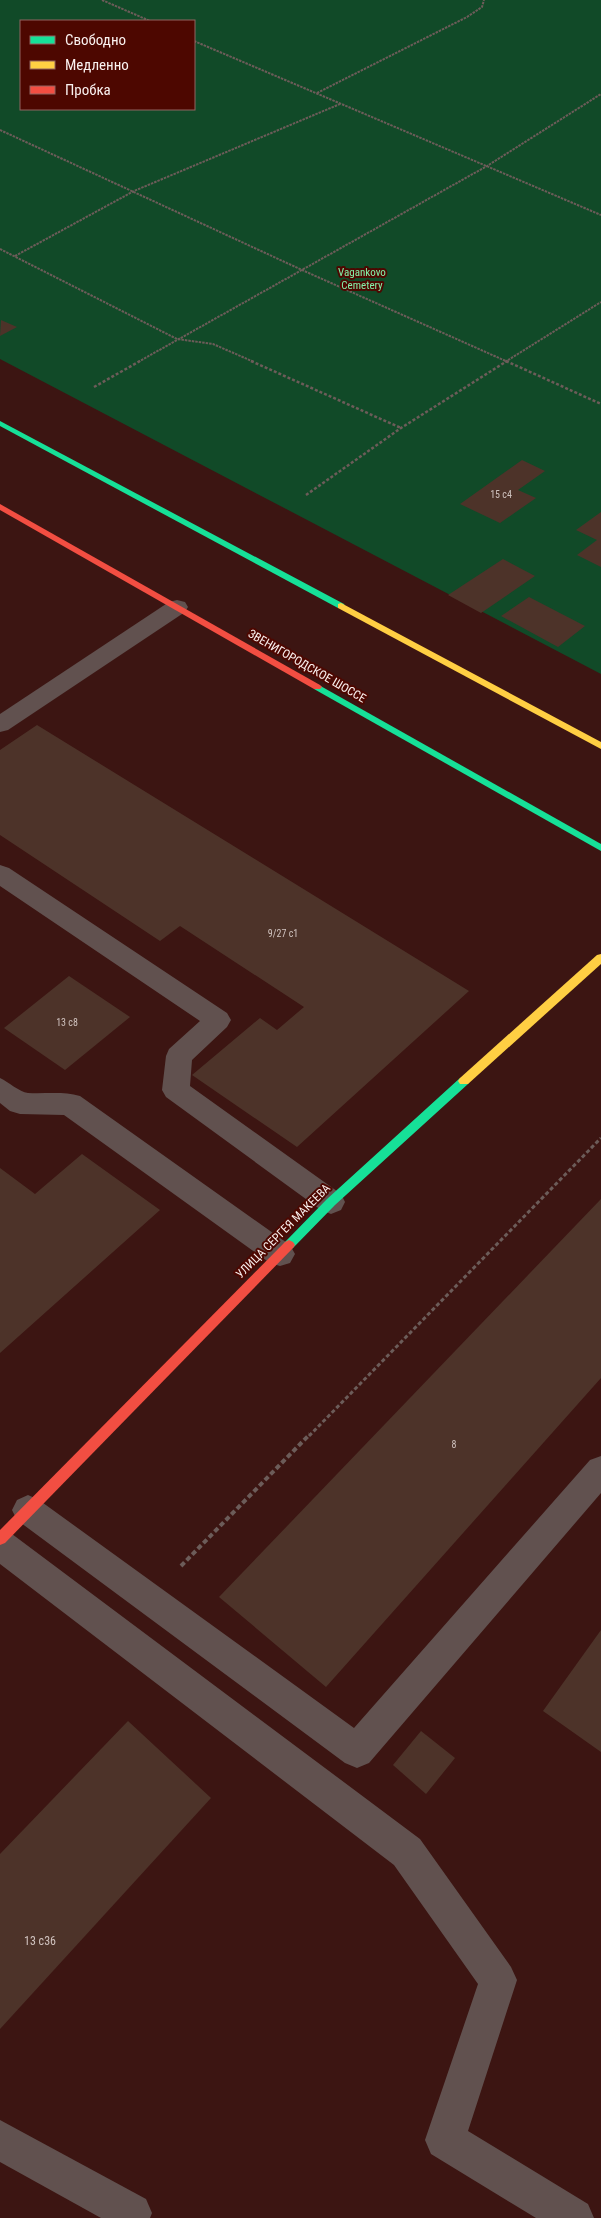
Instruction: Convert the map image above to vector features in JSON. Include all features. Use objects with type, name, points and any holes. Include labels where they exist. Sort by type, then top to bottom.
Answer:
[{"type":"main road","points":[[0,423],[601,746]]},
{"type":"main road","name":"ЗВЕНИГОРОДСКОЕ ШОССЕ","points":[[0,507],[601,848]]},
{"type":"main road","name":"УЛИЦА СЕРГЕЯ МАКЕЕВА","points":[[0,1539],[331,1202],[601,958]]},
{"type":"lane","points":[[0,725],[177,607]]},
{"type":"lane","points":[[0,874],[218,1020],[179,1056],[176,1090],[331,1202]]},
{"type":"lane","points":[[0,1089],[20,1103],[70,1104],[280,1254]]},
{"type":"lane","points":[[28,1510],[357,1751],[601,1470]]},
{"type":"lane","points":[[0,1545],[407,1852],[498,1980],[445,2140],[574,2218]]},
{"type":"lane","points":[[0,2140],[132,2213],[130,2218]]},
{"type":"path","points":[[102,0],[148,20]]},
{"type":"path","points":[[317,94],[467,17],[482,7],[484,0]]},
{"type":"path","points":[[195,41],[601,215]]},
{"type":"path","points":[[94,387],[487,166],[601,94]]},
{"type":"path","points":[[16,256],[134,191],[340,104]]},
{"type":"path","points":[[0,130],[302,270],[601,404]]},
{"type":"path","points":[[0,249],[177,339],[213,344],[401,428]]},
{"type":"path","points":[[306,495],[401,428],[601,302]]},
{"type":"path","points":[[148,1599],[601,1138]]},
{"type":"green space","name":"Vagankovo Cemetery","points":[[0,0],[601,0],[601,674],[0,359]]},
{"type":"building","points":[[1,320],[17,327],[0,336]]},
{"type":"building","points":[[522,460],[545,471],[518,490],[536,498],[500,523],[460,504]]},
{"type":"building","points":[[601,512],[601,567],[577,555],[597,540],[576,530]]},
{"type":"building","points":[[503,559],[535,576],[481,613],[448,595]]},
{"type":"building","points":[[529,597],[585,626],[558,647],[501,616]]},
{"type":"building","points":[[37,725],[469,991],[297,1147],[192,1075],[260,1018],[277,1030],[304,1007],[180,926],[160,941],[0,835],[0,750]]},
{"type":"building","points":[[69,976],[130,1017],[65,1070],[4,1028]]},
{"type":"building","points":[[82,1154],[160,1210],[0,1353],[0,1168],[35,1194]]},
{"type":"building","points":[[601,1199],[601,1378],[326,1687],[219,1597]]},
{"type":"building","points":[[601,1630],[601,1752],[543,1711]]},
{"type":"building","points":[[128,1721],[211,1798],[0,2029],[0,1854]]},
{"type":"building","points":[[421,1731],[455,1758],[426,1794],[393,1765]]},
{"type":"traffic: fast","points":[[0,423],[341,606]]},
{"type":"traffic: fast","points":[[317,687],[601,848]]},
{"type":"traffic: fast","points":[[289,1245],[331,1202],[464,1081]]},
{"type":"traffic: slow","points":[[341,606],[601,746]]},
{"type":"traffic: slow","points":[[464,1081],[601,958]]},
{"type":"traffic: jam","points":[[0,507],[317,687]]},
{"type":"traffic: jam","points":[[0,1539],[289,1245]]}]
